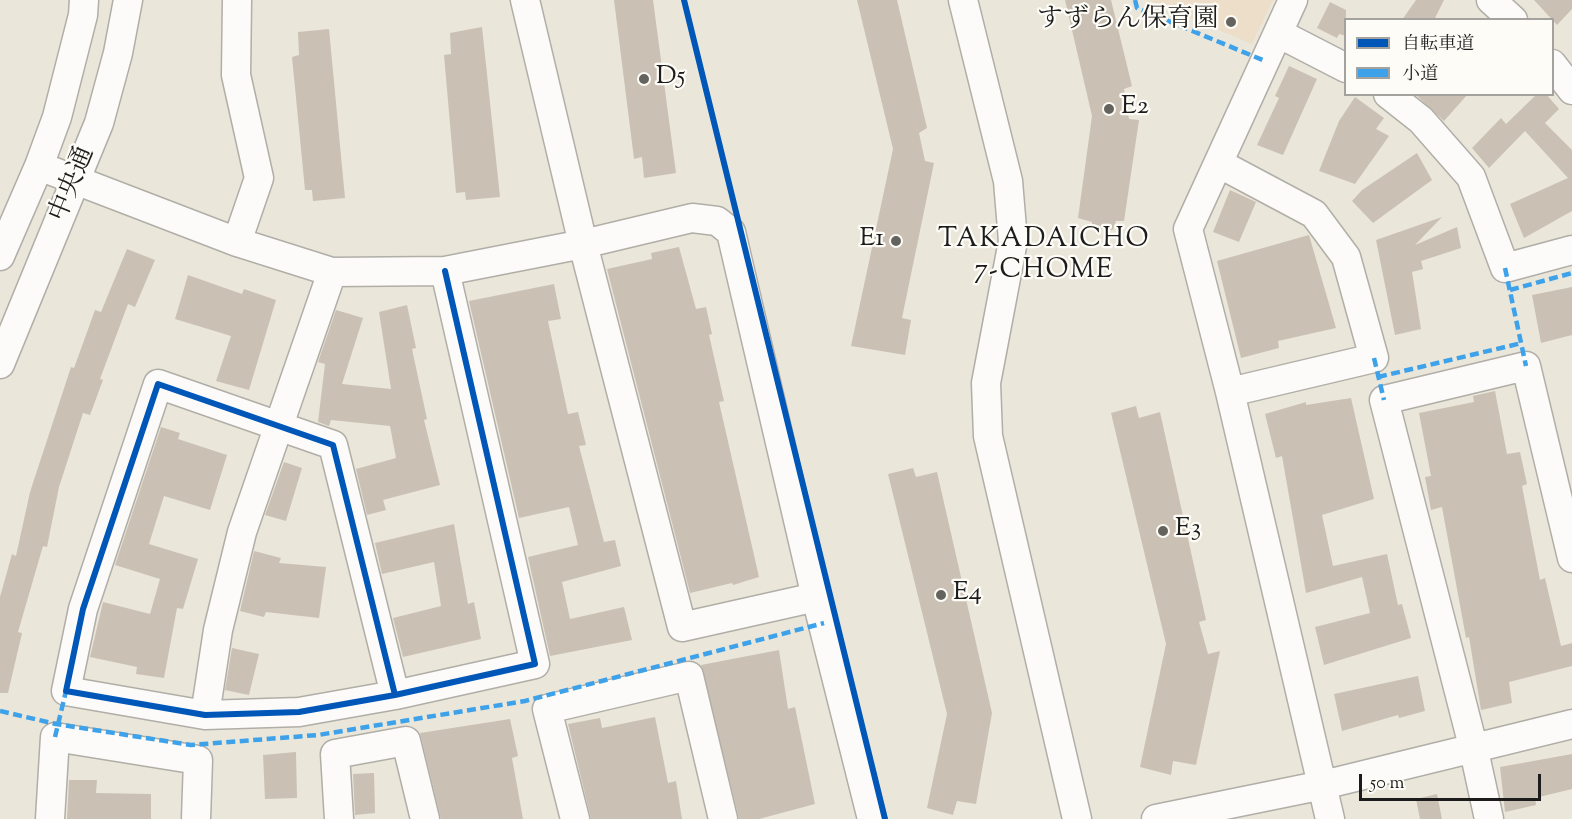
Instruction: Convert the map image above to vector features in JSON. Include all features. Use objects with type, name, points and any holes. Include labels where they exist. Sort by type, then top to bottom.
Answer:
[{"type":"street","name":"中央通","points":[[0,256],[39,166],[57,117],[83,15],[84,0]]},
{"type":"street","name":"中央通","points":[[0,364],[99,123],[118,53],[128,0]]},
{"type":"street","points":[[237,0],[236,75],[260,178],[237,242]]},
{"type":"street","points":[[525,0],[583,244],[682,627],[816,597]]},
{"type":"street","points":[[963,0],[1008,181],[1013,241],[986,383],[988,436],[1077,819]]},
{"type":"street","points":[[1293,0],[1220,165],[1188,229],[1230,392],[1330,819]]},
{"type":"street","points":[[1491,0],[1511,18]]},
{"type":"street","points":[[1278,33],[1344,67]]},
{"type":"street","points":[[1554,67],[1572,90]]},
{"type":"street","points":[[1391,96],[1421,120],[1471,177],[1505,268],[1572,250]]},
{"type":"street","points":[[1220,165],[1314,214],[1346,256],[1374,358],[1230,392]]},
{"type":"street","points":[[39,166],[237,242],[332,272],[445,271],[583,244],[693,218],[717,221],[731,232],[816,597],[872,819]]},
{"type":"street","points":[[395,695],[333,445],[158,384],[83,609],[66,691],[205,715],[299,712],[395,695],[535,664],[445,271]]},
{"type":"street","points":[[205,715],[218,630],[242,532],[332,272]]},
{"type":"street","points":[[1489,819],[1473,746],[1384,400],[1526,366],[1572,558]]},
{"type":"street","points":[[574,819],[547,709],[688,676],[723,819]]},
{"type":"street","points":[[1162,818],[1323,785],[1473,746],[1572,724]]},
{"type":"street","points":[[50,819],[55,737],[198,760],[196,819]]},
{"type":"street","points":[[339,819],[335,754],[406,741],[425,819]]},
{"type":"shaded area","name":"すずらん保育園","points":[[1148,0],[1273,0],[1252,44]]},
{"type":"building","name":"D5","points":[[614,0],[653,0],[676,173],[644,178],[642,157],[634,159]]},
{"type":"building","name":"E1","points":[[857,0],[897,0],[927,128],[919,133],[925,161],[934,163],[902,318],[911,320],[905,355],[851,346],[893,149]]},
{"type":"building","name":"E2","points":[[1065,0],[1111,0],[1132,86],[1124,89],[1129,119],[1139,120],[1124,221],[1116,221],[1113,230],[1092,228],[1092,222],[1078,218],[1092,116]]},
{"type":"building","points":[[1416,0],[1444,0],[1435,18],[1403,18]]},
{"type":"building","points":[[1534,0],[1572,0],[1572,9],[1557,25],[1554,18],[1551,18]]},
{"type":"building","points":[[1330,2],[1346,10],[1344,35],[1339,34],[1337,38],[1317,28]]},
{"type":"building","points":[[482,27],[500,197],[466,200],[465,192],[456,193],[444,55],[451,54],[450,33]]},
{"type":"building","points":[[329,29],[345,198],[313,201],[312,190],[305,190],[292,57],[299,55],[298,32]]},
{"type":"building","points":[[1289,66],[1317,79],[1283,155],[1257,145],[1279,98],[1275,96]]},
{"type":"building","points":[[1417,96],[1466,96],[1444,121]]},
{"type":"building","points":[[1535,96],[1548,96],[1559,109],[1545,123],[1572,150],[1572,211],[1524,238],[1510,204],[1568,178],[1525,131],[1489,168],[1472,148],[1501,118],[1506,124]]},
{"type":"building","points":[[1355,97],[1384,118],[1376,129],[1389,136],[1355,184],[1319,171],[1339,121]]},
{"type":"building","points":[[1417,153],[1432,180],[1373,223],[1352,201],[1362,190]]},
{"type":"building","points":[[1230,190],[1256,202],[1239,242],[1213,232]]},
{"type":"building","points":[[1442,217],[1415,245],[1457,227],[1461,248],[1421,261],[1423,269],[1412,272],[1421,329],[1395,335],[1376,240]]},
{"type":"building","points":[[1309,235],[1336,328],[1278,341],[1279,348],[1241,358],[1217,261]]},
{"type":"building","points":[[679,247],[696,309],[706,307],[712,334],[709,335],[724,401],[719,402],[759,577],[733,585],[732,583],[690,593],[607,269],[652,259],[651,253]]},
{"type":"building","points":[[127,249],[155,260],[135,307],[128,304],[100,379],[103,380],[90,415],[83,413],[59,487],[47,547],[43,546],[18,632],[22,633],[8,693],[0,693],[0,597],[12,554],[16,556],[30,492],[71,367],[74,368],[95,310],[101,312]]},
{"type":"building","points":[[188,275],[242,294],[244,289],[276,300],[249,390],[216,381],[231,336],[175,319]]},
{"type":"building","points":[[554,284],[561,319],[548,321],[568,414],[578,412],[586,445],[579,446],[604,542],[615,540],[621,566],[562,582],[570,619],[624,607],[632,640],[550,656],[528,557],[578,545],[569,507],[519,518],[469,301]]},
{"type":"building","points":[[1572,287],[1572,335],[1541,343],[1532,295]]},
{"type":"building","points":[[407,305],[416,348],[412,349],[427,419],[424,420],[440,485],[383,500],[386,510],[367,515],[356,469],[396,458],[390,426],[331,420],[329,426],[318,422],[325,364],[318,362],[336,310],[363,318],[342,384],[391,389],[379,312]]},
{"type":"building","points":[[1495,391],[1507,454],[1520,452],[1527,484],[1522,486],[1540,580],[1545,578],[1561,646],[1572,643],[1572,666],[1509,682],[1512,703],[1481,710],[1469,637],[1466,638],[1442,507],[1431,510],[1425,477],[1431,476],[1419,413],[1474,402],[1473,396]]},
{"type":"building","points":[[1351,398],[1374,499],[1322,515],[1333,566],[1387,554],[1398,605],[1402,604],[1411,638],[1324,665],[1315,627],[1370,613],[1362,577],[1306,593],[1282,456],[1276,458],[1265,414],[1306,402],[1306,405]]},
{"type":"building","name":"E3","points":[[1136,406],[1139,418],[1160,412],[1206,620],[1199,622],[1208,654],[1220,651],[1196,765],[1173,761],[1171,775],[1140,767],[1166,644],[1111,413]]},
{"type":"building","points":[[161,427],[180,433],[178,439],[227,455],[210,510],[164,496],[149,544],[198,559],[183,609],[177,608],[164,678],[136,674],[137,667],[90,657],[103,602],[150,614],[160,579],[115,565]]},
{"type":"building","points":[[284,462],[302,468],[286,521],[265,515]]},
{"type":"building","name":"E4","points":[[913,468],[916,477],[937,472],[992,713],[976,804],[957,801],[953,815],[927,808],[947,714],[888,474]]},
{"type":"building","points":[[454,524],[468,604],[474,602],[481,639],[403,657],[393,618],[441,606],[434,562],[382,574],[375,543]]},
{"type":"building","points":[[254,551],[281,558],[279,563],[326,567],[319,618],[266,612],[264,617],[240,611]]},
{"type":"building","points":[[232,648],[259,654],[249,695],[225,690]]},
{"type":"building","points":[[779,650],[788,709],[795,707],[815,804],[759,819],[739,819],[701,665]]},
{"type":"building","points":[[1418,676],[1425,711],[1399,718],[1398,715],[1342,731],[1334,694]]},
{"type":"building","points":[[655,717],[668,783],[676,781],[682,819],[591,819],[568,724],[600,718],[602,728]]},
{"type":"building","points":[[510,719],[518,756],[512,758],[523,819],[441,819],[420,733]]},
{"type":"building","points":[[296,752],[297,798],[265,799],[263,755]]},
{"type":"building","points":[[1572,754],[1572,789],[1535,798],[1536,805],[1505,812],[1500,767]]},
{"type":"building","points":[[374,773],[375,813],[355,815],[353,774]]},
{"type":"building","points":[[69,780],[97,780],[96,793],[151,794],[151,819],[67,819]]},
{"type":"building","points":[[1437,794],[1442,819],[1420,819],[1416,799]]},
{"type":"marked path","points":[[1135,0],[1137,8],[1265,61]]},
{"type":"marked path","points":[[1505,268],[1526,366]]},
{"type":"marked path","points":[[1510,290],[1572,273]]},
{"type":"marked path","points":[[1378,377],[1522,343]]},
{"type":"marked path","points":[[1374,358],[1384,400]]},
{"type":"marked path","points":[[0,711],[56,724],[191,745],[318,735],[525,701],[824,623]]},
{"type":"marked path","points":[[55,737],[66,691]]},
{"type":"cycle path","points":[[684,0],[885,819]]},
{"type":"cycle path","points":[[395,695],[333,445],[158,384],[83,609],[66,691],[205,715],[299,712],[395,695],[535,664],[445,271]]},
{"type":"place","name":"すずらん保育園","points":[[1231,22]]},
{"type":"place","name":"D5","points":[[644,79]]},
{"type":"place","name":"E2","points":[[1109,109]]},
{"type":"place","name":"E1","points":[[896,241]]},
{"type":"place","name":"E3","points":[[1163,531]]},
{"type":"place","name":"E4","points":[[941,595]]},
{"type":"district","name":"TAKADAICHO 7-CHOME","points":[[1044,256]]}]
